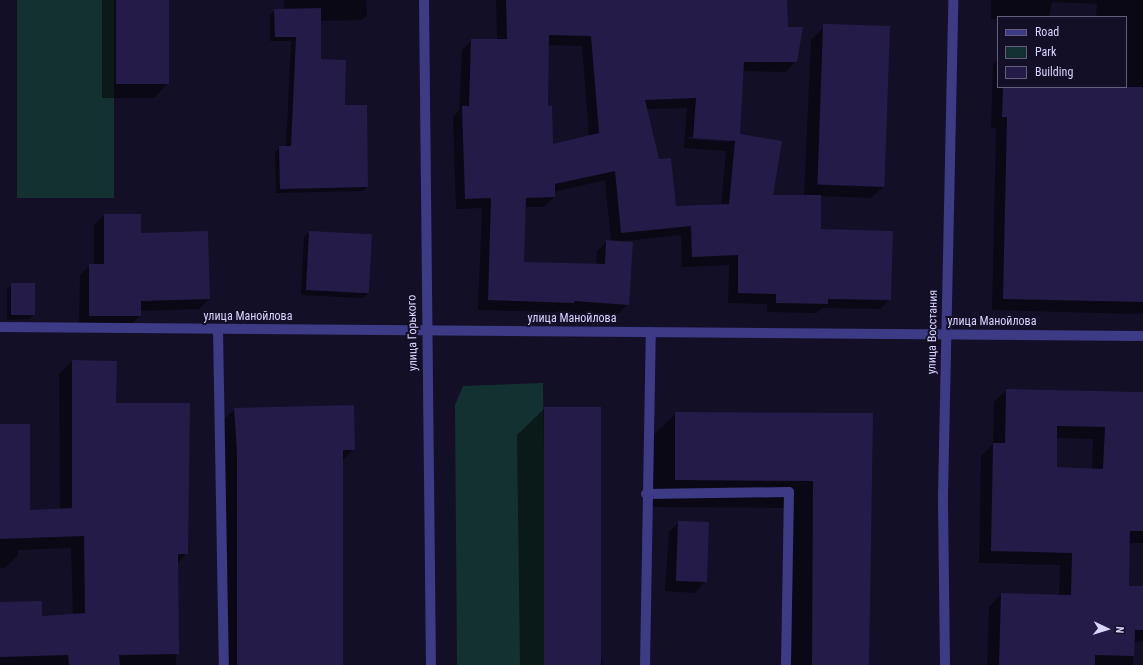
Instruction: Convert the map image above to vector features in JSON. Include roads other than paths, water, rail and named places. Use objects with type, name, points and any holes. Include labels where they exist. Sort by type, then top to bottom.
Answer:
[{"type":"street","name":"улица Горького","points":[[424,0],[426,331],[431,665]]},
{"type":"street","name":"улица Восстания","points":[[945,665],[943,495],[953,0]]},
{"type":"street","name":"улица Манойлова","points":[[0,327],[218,330],[1143,336]]},
{"type":"street","points":[[218,330],[224,665]]},
{"type":"street","points":[[645,665],[646,494],[651,332]]},
{"type":"street","points":[[646,494],[789,492],[786,665]]}]
